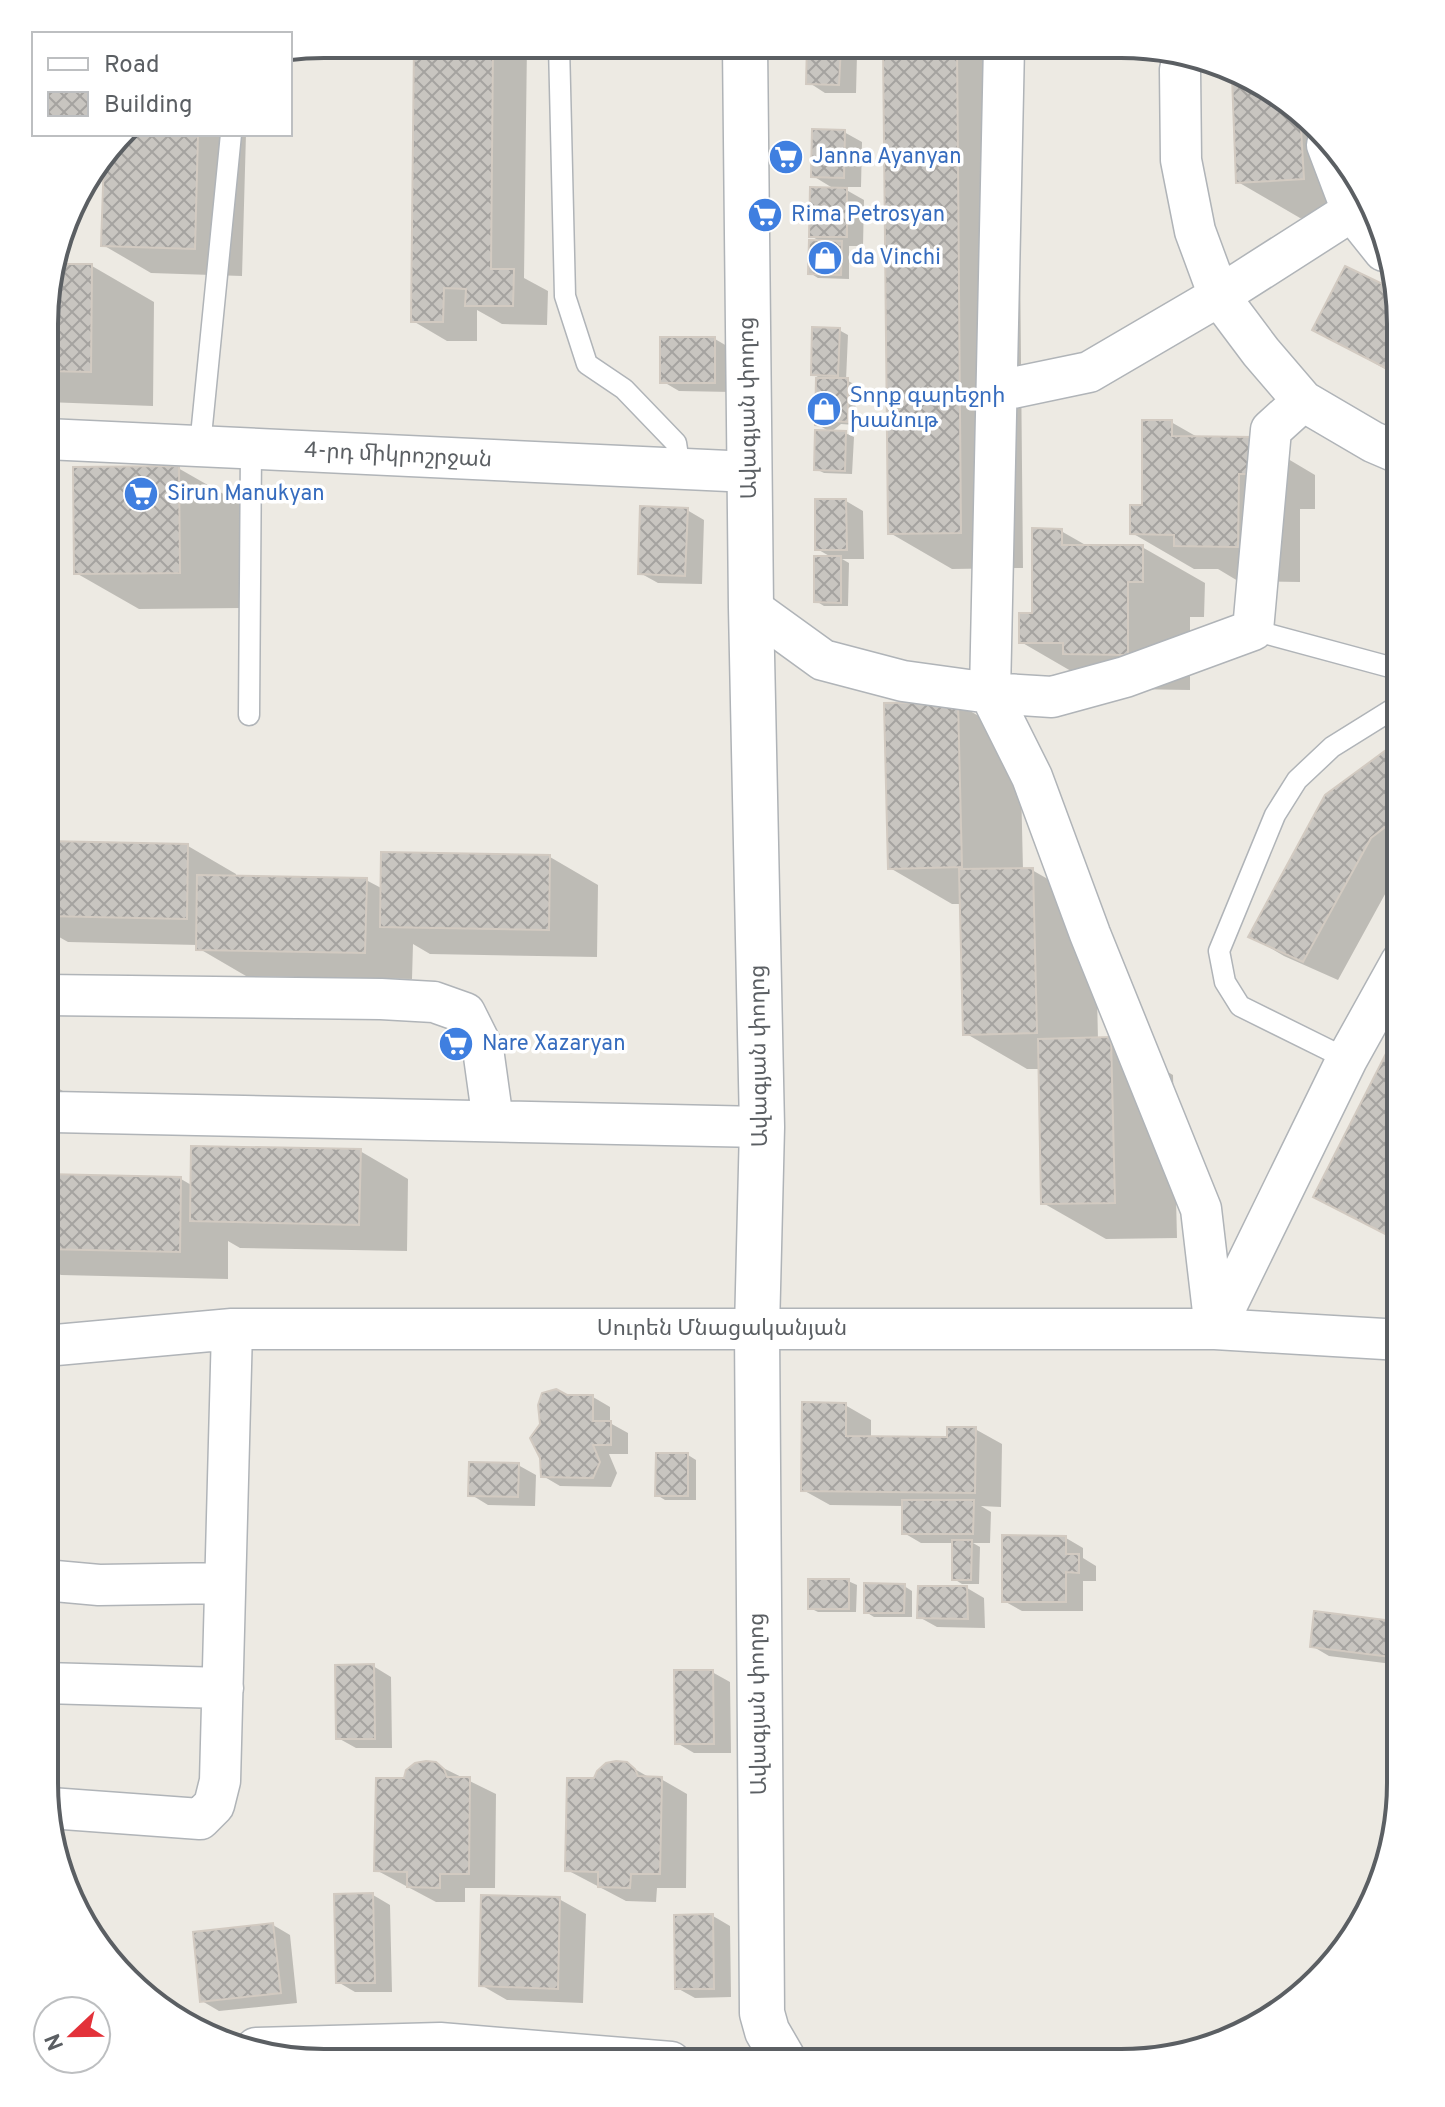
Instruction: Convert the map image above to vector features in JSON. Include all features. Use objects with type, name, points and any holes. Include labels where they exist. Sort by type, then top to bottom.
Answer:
[{"type":"street","name":"Ավագյան փողոց","points":[[745,58],[751,608],[762,1127],[757,1329],[762,2013],[775,2049]]},
{"type":"street","points":[[1004,58],[990,693],[1032,777],[1090,934],[1201,1209],[1215,1329]]},
{"type":"street","points":[[1181,65],[1181,160],[1195,231],[1219,296],[1303,401],[1387,448]]},
{"type":"street","points":[[1336,168],[1352,211],[1372,236]]},
{"type":"street","points":[[998,391],[1089,372],[1219,296],[1352,211]]},
{"type":"street","points":[[751,608],[823,660],[903,681],[990,693],[1052,697],[1125,677],[1253,630],[1271,430],[1303,401]]},
{"type":"street","name":"4-րդ միկրոշրջան","points":[[58,440],[750,472]]},
{"type":"street","points":[[1215,1329],[1347,1059],[1387,988]]},
{"type":"street","points":[[58,995],[434,1002],[465,1013],[483,1049],[493,1121]]},
{"type":"street","points":[[58,1112],[762,1127]]},
{"type":"street","points":[[60,1809],[200,1819],[214,1805],[220,1781],[232,1329]]},
{"type":"street","name":"Սուրեն Մնացականյան","points":[[58,1345],[232,1329],[1215,1329],[1386,1339]]},
{"type":"street","points":[[58,1581],[99,1585],[225,1583]]},
{"type":"street","points":[[58,1683],[223,1688]]},
{"type":"street","points":[[290,2047],[440,2043],[513,2049]]},
{"type":"lane","points":[[559,58],[565,296],[587,364],[624,389],[676,443],[680,469]]},
{"type":"lane","points":[[200,446],[231,136]]},
{"type":"lane","points":[[249,715],[251,449]]},
{"type":"lane","points":[[1253,630],[1387,666]]},
{"type":"lane","points":[[1347,1059],[1240,1006],[1225,982],[1219,951],[1275,815],[1297,780],[1332,747],[1387,713]]},
{"type":"building","points":[[414,58],[493,58],[491,269],[514,269],[513,306],[465,306],[466,289],[444,288],[443,322],[411,322]]},
{"type":"building","points":[[807,58],[840,58],[839,85],[806,84]]},
{"type":"building","points":[[883,58],[957,58],[961,533],[888,534]]},
{"type":"building","points":[[1232,83],[1283,113],[1301,129],[1304,179],[1236,183]]},
{"type":"building","points":[[812,129],[845,130],[844,178],[811,177]]},
{"type":"building","points":[[137,136],[198,136],[195,249],[101,246],[103,175],[124,149]]},
{"type":"building","points":[[810,187],[847,188],[847,237],[809,237]]},
{"type":"building","name":"da Vinchi","points":[[809,240],[842,241],[841,275],[808,274]]},
{"type":"building","points":[[65,264],[92,264],[91,372],[58,371],[60,289]]},
{"type":"building","points":[[1345,266],[1384,285],[1387,369],[1312,330]]},
{"type":"building","points":[[812,327],[840,328],[838,376],[811,375]]},
{"type":"building","points":[[660,337],[715,337],[715,383],[660,383]]},
{"type":"building","points":[[816,378],[848,378],[848,422],[832,421],[825,426],[815,425]]},
{"type":"building","points":[[1142,420],[1172,420],[1172,436],[1253,437],[1253,474],[1239,474],[1238,547],[1174,546],[1174,535],[1130,534],[1130,505],[1142,505]]},
{"type":"building","points":[[815,430],[846,431],[845,471],[814,470]]},
{"type":"building","points":[[179,466],[180,573],[74,574],[73,467]]},
{"type":"building","points":[[815,499],[846,499],[847,550],[815,550]]},
{"type":"building","points":[[640,506],[688,508],[685,576],[638,574]]},
{"type":"building","points":[[1032,528],[1062,529],[1062,545],[1143,545],[1143,582],[1128,582],[1128,655],[1063,654],[1063,643],[1019,643],[1019,613],[1032,613]]},
{"type":"building","points":[[814,556],[841,556],[841,603],[814,602]]},
{"type":"building","points":[[958,702],[962,867],[888,869],[884,703]]},
{"type":"building","points":[[1387,750],[1387,826],[1371,838],[1303,962],[1248,937],[1325,795]]},
{"type":"building","points":[[58,841],[188,844],[187,919],[58,916]]},
{"type":"building","points":[[381,852],[550,855],[549,930],[380,927]]},
{"type":"building","points":[[1033,868],[1037,1033],[963,1035],[959,869]]},
{"type":"building","points":[[197,875],[367,878],[365,953],[196,950]]},
{"type":"building","points":[[1111,1037],[1115,1203],[1041,1204],[1038,1039]]},
{"type":"building","points":[[1387,1053],[1386,1235],[1313,1197]]},
{"type":"building","points":[[191,1146],[361,1149],[359,1225],[190,1221]]},
{"type":"building","points":[[58,1174],[181,1177],[180,1252],[58,1249]]},
{"type":"building","points":[[556,1389],[567,1395],[593,1395],[593,1421],[611,1421],[611,1445],[593,1445],[600,1462],[593,1478],[541,1477],[540,1458],[530,1438],[540,1424],[538,1405],[542,1393]]},
{"type":"building","points":[[802,1402],[846,1403],[846,1436],[947,1437],[947,1427],[976,1427],[975,1493],[801,1491]]},
{"type":"building","points":[[656,1453],[688,1453],[688,1496],[655,1496]]},
{"type":"building","points":[[469,1462],[519,1463],[518,1497],[468,1496]]},
{"type":"building","points":[[902,1500],[974,1500],[973,1534],[902,1534]]},
{"type":"building","points":[[1002,1535],[1066,1536],[1066,1554],[1079,1554],[1079,1573],[1066,1572],[1066,1602],[1002,1602]]},
{"type":"building","points":[[952,1540],[972,1540],[971,1580],[952,1580]]},
{"type":"building","points":[[808,1579],[849,1579],[849,1609],[808,1609]]},
{"type":"building","points":[[864,1583],[905,1584],[904,1613],[864,1613]]},
{"type":"building","points":[[918,1586],[967,1586],[968,1619],[917,1618]]},
{"type":"building","points":[[1314,1611],[1386,1620],[1386,1656],[1310,1647]]},
{"type":"building","points":[[374,1664],[375,1739],[336,1739],[335,1665]]},
{"type":"building","points":[[674,1670],[713,1670],[714,1744],[675,1744]]},
{"type":"building","points":[[436,1762],[447,1777],[470,1777],[469,1874],[440,1874],[440,1888],[407,1887],[407,1872],[374,1871],[376,1778],[404,1778],[406,1770],[415,1763]]},
{"type":"building","points":[[627,1762],[638,1776],[662,1777],[660,1874],[631,1874],[630,1888],[598,1887],[598,1872],[565,1871],[567,1778],[594,1778],[606,1763]]},
{"type":"building","points":[[373,1893],[375,1983],[336,1983],[334,1894]]},
{"type":"building","points":[[481,1895],[560,1897],[558,1989],[479,1986]]},
{"type":"building","points":[[713,1914],[714,1989],[675,1989],[674,1915]]},
{"type":"building","points":[[273,1923],[281,1993],[200,2002],[193,1932]]},
{"type":"place","name":"Janna Ayanyan","points":[[786,157]]},
{"type":"place","name":"Rima Petrosyan","points":[[765,215]]},
{"type":"place","name":"da Vinchi","points":[[825,258]]},
{"type":"place","name":"Տորք գարեջրի խանութ","points":[[824,409]]},
{"type":"place","name":"Sirun Manukyan","points":[[141,494]]},
{"type":"place","name":"Nare Xazaryan","points":[[456,1044]]}]
